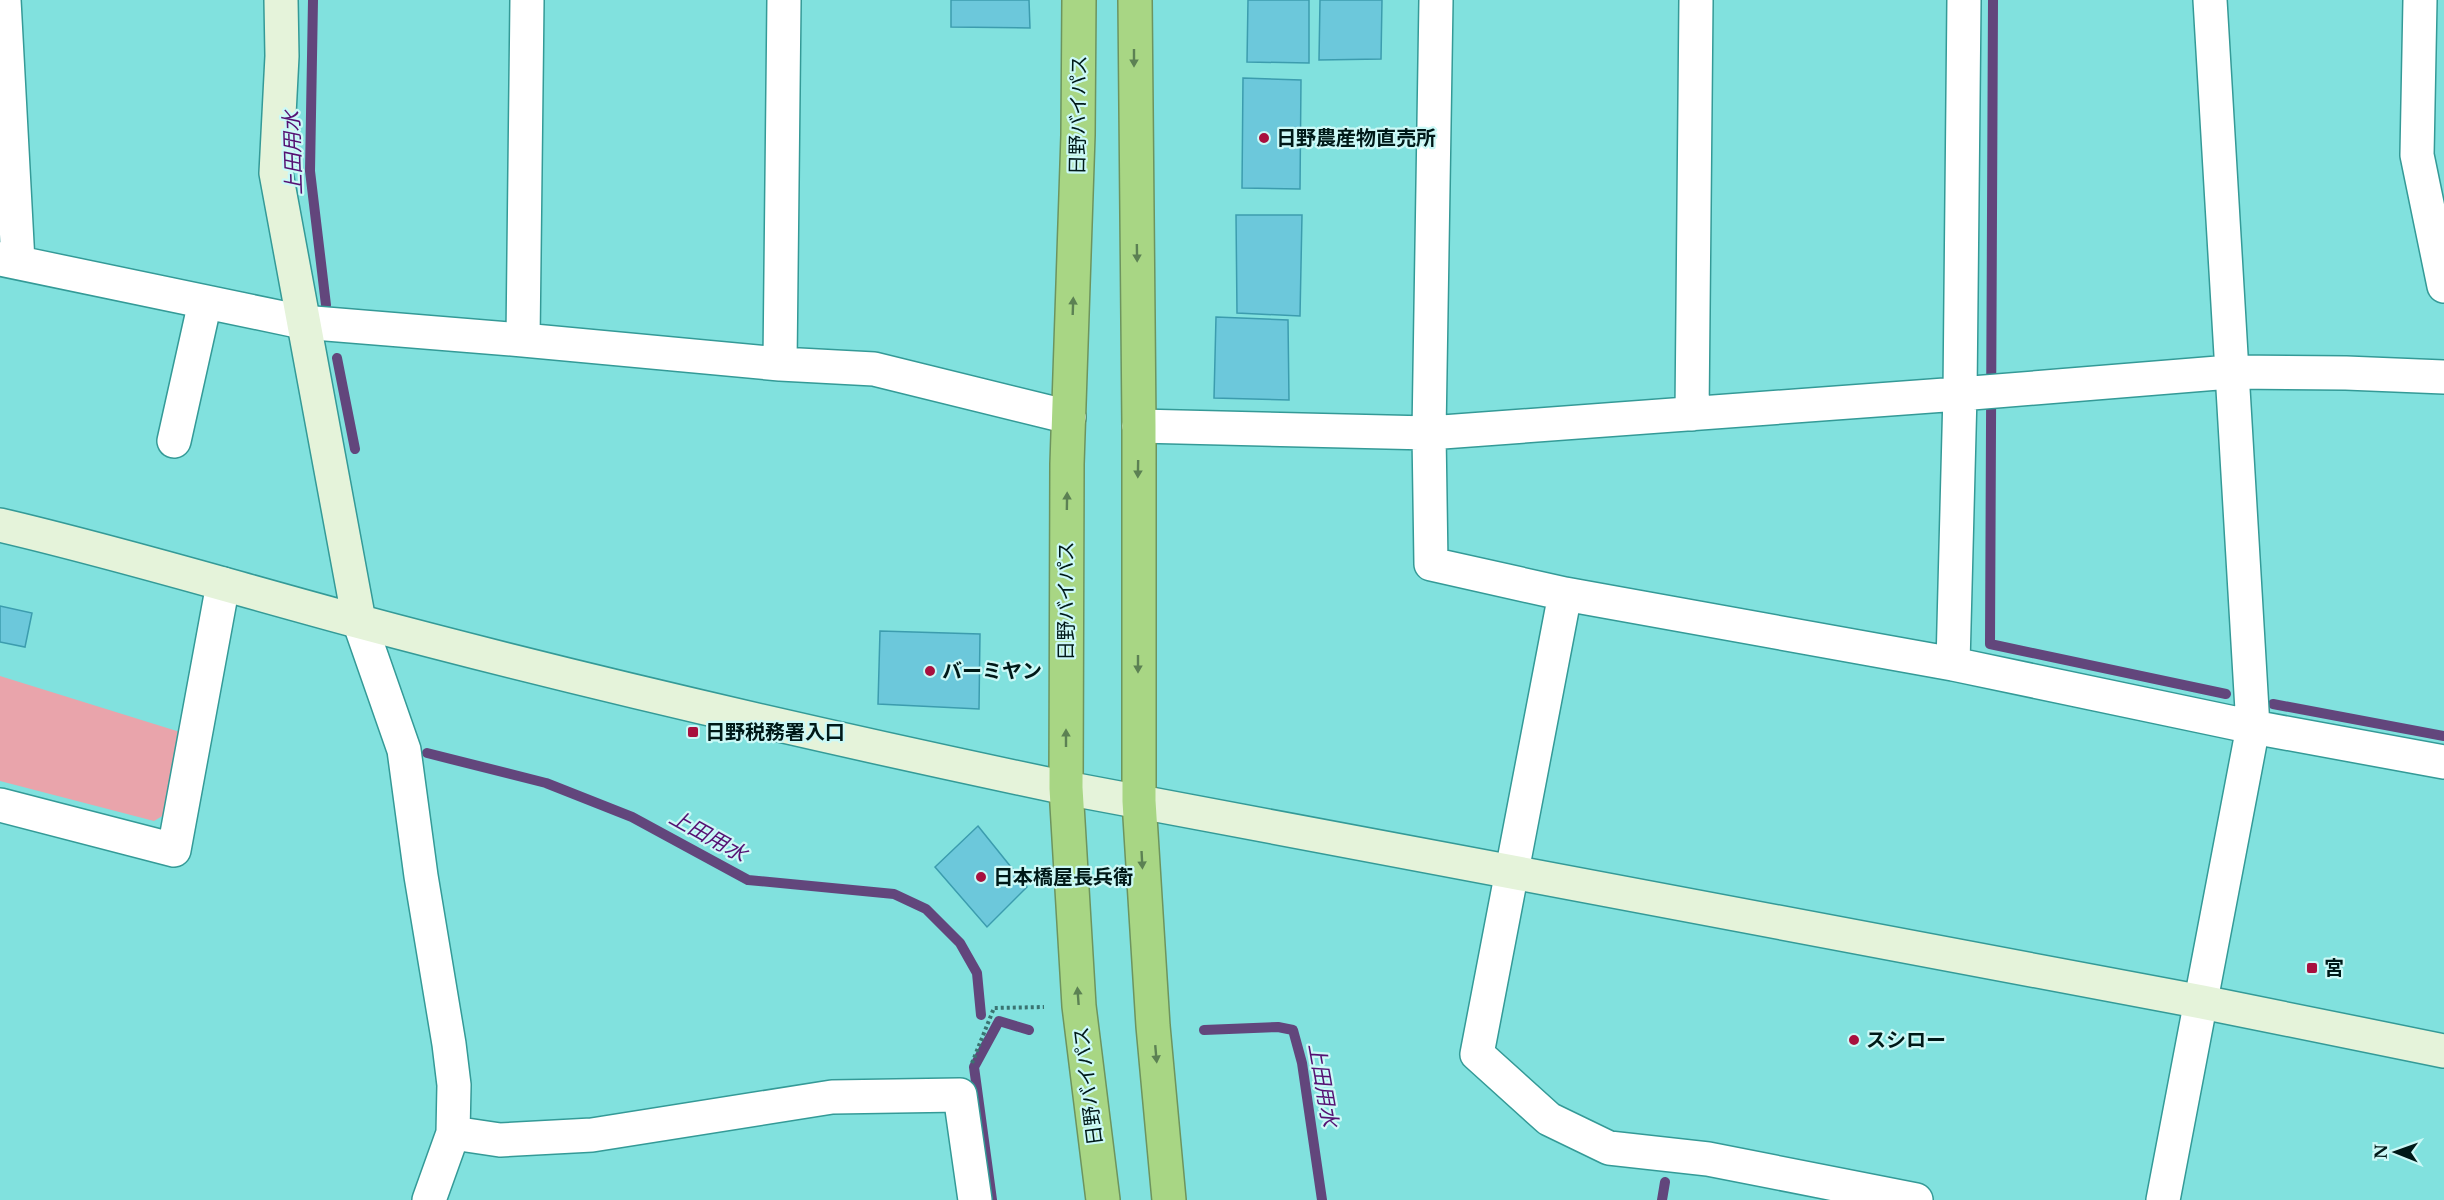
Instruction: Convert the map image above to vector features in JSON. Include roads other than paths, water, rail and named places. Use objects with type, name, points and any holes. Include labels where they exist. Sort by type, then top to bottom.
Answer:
[{"type":"highway","name":"日野バイパス","points":[[1079,0],[1078,135],[1066,520],[1066,788],[1071,894],[1084,1066],[1103,1200]]},
{"type":"highway","points":[[1135,0],[1139,426],[1139,801],[1153,1026],[1169,1200]]},
{"type":"street","points":[[4,0],[9,260],[302,322],[780,364],[874,369],[1069,417]]},
{"type":"street","points":[[281,0],[282,56],[276,173],[358,621],[404,750],[421,876],[449,1044],[454,1085],[453,1133],[429,1200]]},
{"type":"street","points":[[523,340],[527,0]]},
{"type":"street","points":[[780,364],[784,0]]},
{"type":"street","points":[[1436,0],[1429,433],[1431,564],[1565,594],[1953,664],[2253,727],[2444,762]]},
{"type":"street","points":[[1692,414],[1695,0]]},
{"type":"street","points":[[1953,664],[1966,393],[1964,0]]},
{"type":"street","points":[[2163,1200],[2253,727],[2230,372],[2210,0]]},
{"type":"street","points":[[2428,18],[2417,155],[2444,286]]},
{"type":"street","points":[[174,441],[205,302]]},
{"type":"street","points":[[1139,426],[1429,433],[2230,372],[2444,377]]},
{"type":"street","points":[[0,525],[68,541],[358,621],[761,721],[1066,788],[2202,1002],[2444,1052]]},
{"type":"street","points":[[0,805],[174,850],[223,584]]},
{"type":"street","points":[[1565,594],[1477,1054],[1549,1119],[1609,1148],[1708,1159],[1916,1200]]},
{"type":"street","points":[[453,1133],[500,1140],[592,1135],[832,1097],[960,1095],[975,1200]]},
{"type":"waterway","name":"上田用水","points":[[313,0],[310,171],[326,305]]},
{"type":"waterway","points":[[1993,0],[1990,644],[2226,694]]},
{"type":"waterway","name":"上田用水","points":[[337,358],[355,449]]},
{"type":"waterway","points":[[2273,704],[2444,736]]},
{"type":"waterway","name":"上田用水","points":[[427,753],[546,783],[632,817],[748,880],[894,894],[926,909],[960,943],[977,973],[981,1015]]},
{"type":"waterway","points":[[992,1200],[974,1067],[999,1021],[1029,1030]]},
{"type":"waterway","name":"上田用水","points":[[1204,1030],[1278,1027],[1293,1030],[1302,1063],[1322,1200]]},
{"type":"waterway","points":[[1662,1200],[1665,1182]]},
{"type":"place","name":"日野農産物直売所","points":[[1264,138]]},
{"type":"place","name":"バーミヤン","points":[[930,671]]},
{"type":"place","name":"日野税務署入口","points":[[693,732]]},
{"type":"place","name":"日本橋屋長兵衛","points":[[981,877]]},
{"type":"place","name":"宮","points":[[2312,968]]},
{"type":"place","name":"スシロー","points":[[1854,1040]]}]
